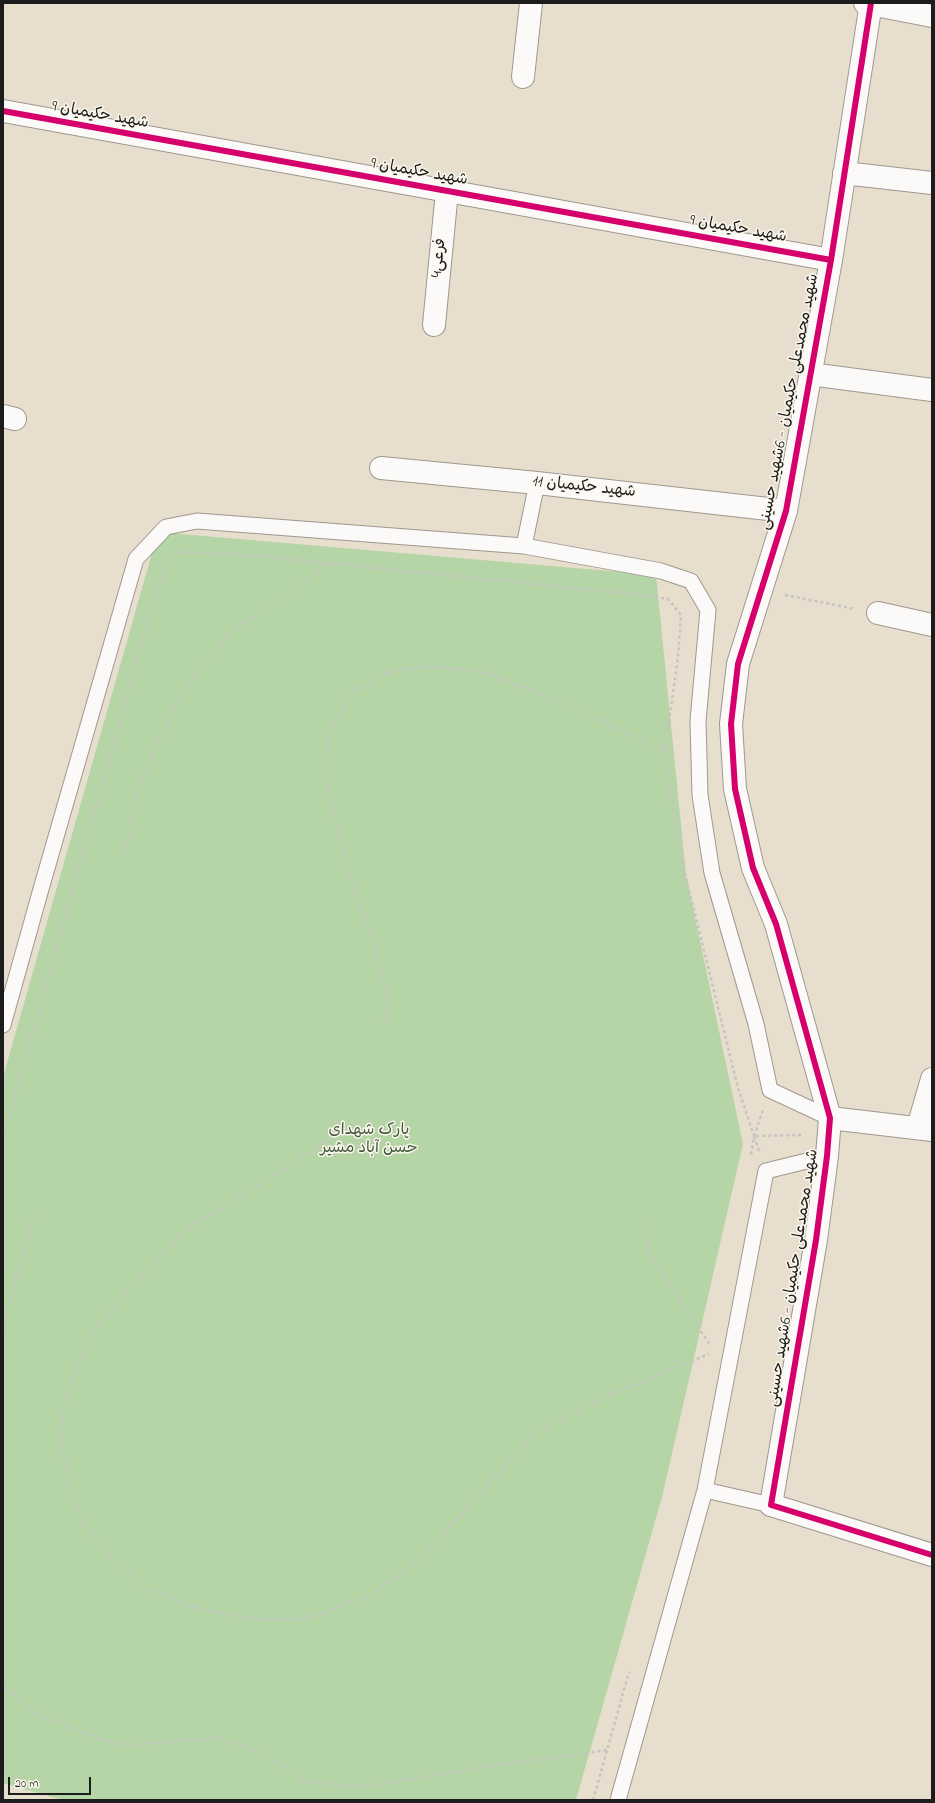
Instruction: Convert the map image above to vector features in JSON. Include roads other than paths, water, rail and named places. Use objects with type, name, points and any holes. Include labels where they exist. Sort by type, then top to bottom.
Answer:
[{"type":"street","points":[[523,77],[531,3]]},
{"type":"street","points":[[869,3],[932,16]]},
{"type":"street","name":"شهید محمدعلی حکیمیان - 6شهید حسینی","points":[[771,1505],[816,1240],[827,1156],[829,1126],[776,924],[753,868],[735,788],[731,724],[738,664],[786,511],[831,260],[869,3]]},
{"type":"street","name":"شهید حکیمیان 9","points":[[3,111],[831,260]]},
{"type":"street","points":[[844,173],[932,183]]},
{"type":"street","name":"فرعی4","points":[[434,325],[447,191]]},
{"type":"street","points":[[810,374],[932,390]]},
{"type":"street","name":"شهید حکیمیان 11","points":[[381,468],[537,483],[786,511]]},
{"type":"street","points":[[878,613],[932,625]]},
{"type":"street","points":[[829,1126],[925,1129],[932,1079]]},
{"type":"street","points":[[771,1505],[932,1555]]},
{"type":"lane","points":[[524,546],[537,483]]},
{"type":"lane","points":[[3,1025],[40,889],[136,559],[166,527],[197,521],[524,546],[661,571],[691,581],[708,610],[698,721],[700,795],[712,873],[756,1024],[770,1090],[829,1126]]},
{"type":"lane","points":[[618,1800],[705,1490],[766,1170],[827,1156]]},
{"type":"lane","points":[[705,1490],[771,1505]]},
{"type":"park label","name":"پارک شهدای حسن آباد مشیر","points":[[369,1140]]}]
